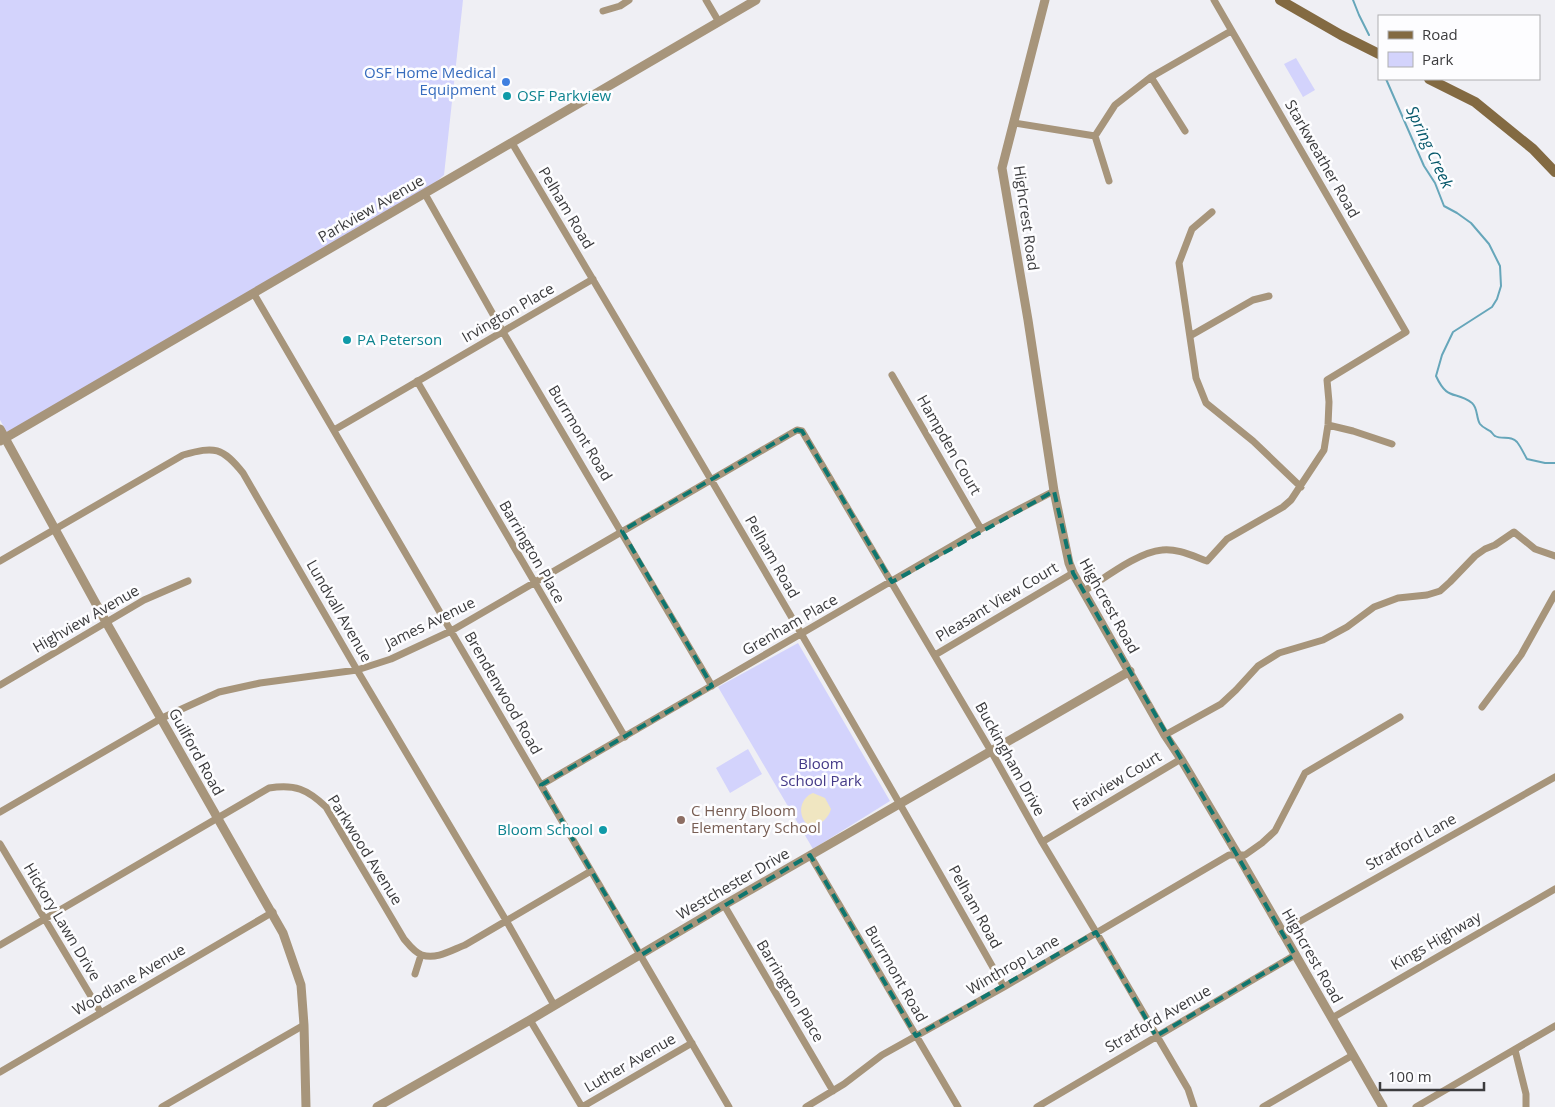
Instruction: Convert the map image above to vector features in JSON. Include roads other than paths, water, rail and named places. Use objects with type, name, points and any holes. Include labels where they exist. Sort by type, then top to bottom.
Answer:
[{"type":"main road","points":[[1280,0],[1378,54]]},
{"type":"main road","points":[[1431,80],[1475,102],[1533,149],[1555,172]]},
{"type":"street","points":[[603,11],[620,6],[629,0]]},
{"type":"street","points":[[706,0],[719,22]]},
{"type":"street","name":"Parkview Avenue","points":[[2,440],[756,0]]},
{"type":"street","name":"Highcrest Road","points":[[1044,0],[1002,168],[1028,320],[1054,491],[1069,563],[1165,735],[1238,854],[1294,955],[1383,1107]]},
{"type":"street","name":"Starkweather Road","points":[[1214,0],[1406,332],[1327,380],[1329,402],[1328,425]]},
{"type":"street","points":[[1109,181],[1095,136],[1114,105],[1151,77],[1231,32]]},
{"type":"street","points":[[1151,77],[1185,131]]},
{"type":"street","points":[[1014,123],[1095,136]]},
{"type":"street","name":"Pelham Road","points":[[512,143],[900,803],[1004,987]]},
{"type":"street","name":"Burrmont Road","points":[[425,194],[503,332],[712,686]]},
{"type":"street","points":[[1212,212],[1192,229],[1179,263],[1196,378],[1206,403],[1253,441],[1300,487]]},
{"type":"street","name":"Irvington Place","points":[[334,430],[593,279]]},
{"type":"street","name":"Brendenwood Road","points":[[254,294],[729,1107]]},
{"type":"street","points":[[1190,336],[1253,300],[1269,296]]},
{"type":"street","name":"Hampden Court","points":[[892,375],[981,529]]},
{"type":"street","name":"Barrington Place","points":[[417,381],[624,736]]},
{"type":"street","points":[[1084,591],[1144,554],[1163,549],[1184,553],[1207,561],[1227,540],[1291,500],[1324,450],[1328,425],[1392,444]]},
{"type":"street","name":"Guilford Road","points":[[0,429],[2,440],[56,529],[106,622],[217,818],[273,912],[283,933],[291,951],[301,985],[306,1107]]},
{"type":"street","name":"James Avenue","points":[[0,812],[162,718],[219,692],[260,683],[357,670],[391,659],[451,631],[792,431],[797,430]]},
{"type":"street","name":"Buckingham Drive","points":[[797,430],[802,431],[935,655],[1042,842],[1188,1089],[1194,1107]]},
{"type":"street","name":"Lundvall Avenue","points":[[0,562],[183,455],[202,450],[218,450],[230,458],[243,473],[554,1005]]},
{"type":"street","name":"Grenham Place","points":[[541,785],[981,529],[1054,491]]},
{"type":"street","points":[[1165,735],[1221,704],[1258,666],[1279,653],[1323,640],[1347,627],[1374,608],[1398,598],[1427,595],[1440,591],[1475,556],[1514,532],[1535,549],[1555,556]]},
{"type":"street","name":"Pleasant View Court","points":[[935,655],[1073,573]]},
{"type":"street","name":"Highview Avenue","points":[[0,685],[144,600],[188,581]]},
{"type":"street","points":[[1482,707],[1521,655],[1555,594]]},
{"type":"street","name":"Westchester Drive","points":[[377,1107],[1130,671]]},
{"type":"street","name":"Winthrop Lane","points":[[806,1107],[833,1091],[874,1061],[1229,855],[1245,855],[1275,831],[1305,773],[1400,717]]},
{"type":"street","name":"Fairview Court","points":[[1042,842],[1181,759]]},
{"type":"street","name":"Stratford Lane","points":[[1281,932],[1555,777]]},
{"type":"street","name":"Parkwood Avenue","points":[[0,945],[269,788],[284,786],[299,788],[314,795],[326,807],[404,939],[421,955]]},
{"type":"street","name":"Hickory Lawn Drive","points":[[0,844],[101,1013]]},
{"type":"street","name":"Burrmont Road","points":[[810,856],[958,1107]]},
{"type":"street","points":[[416,974],[421,955],[434,956],[465,945],[591,871]]},
{"type":"street","name":"Kings Highway","points":[[1332,1018],[1555,889]]},
{"type":"street","name":"Barrington Place","points":[[724,905],[833,1091]]},
{"type":"street","name":"Woodlane Avenue","points":[[0,1072],[273,912]]},
{"type":"street","name":"Stratford Avenue","points":[[1037,1107],[1294,955]]},
{"type":"street","points":[[530,1020],[582,1107]]},
{"type":"street","points":[[162,1107],[304,1025]]},
{"type":"street","points":[[1416,1107],[1555,1026]]},
{"type":"street","name":"Luther Avenue","points":[[582,1107],[692,1043]]},
{"type":"street","points":[[1515,1050],[1526,1094],[1526,1107]]},
{"type":"street","points":[[1264,1107],[1353,1055]]},
{"type":"waterway","name":"Spring Creek","points":[[1353,0],[1369,35]]},
{"type":"waterway","name":"Spring Creek","points":[[1386,80],[1424,166],[1435,183],[1444,206],[1471,223],[1489,244],[1500,266],[1501,286],[1497,299],[1492,307],[1453,332],[1442,355],[1436,376],[1448,393],[1472,403],[1480,424],[1491,431],[1494,436],[1515,440],[1527,459],[1555,463]]},
{"type":"place","name":"OSF Home Medical Equipment","points":[[506,82]]},
{"type":"place","name":"OSF Parkview","points":[[507,96]]},
{"type":"place","name":"PA Peterson","points":[[347,340]]},
{"type":"place","name":"C Henry Bloom Elementary School","points":[[681,820]]},
{"type":"place","name":"Bloom School","points":[[603,830]]},
{"type":"park label","name":"Bloom School Park","points":[[821,772]]}]
